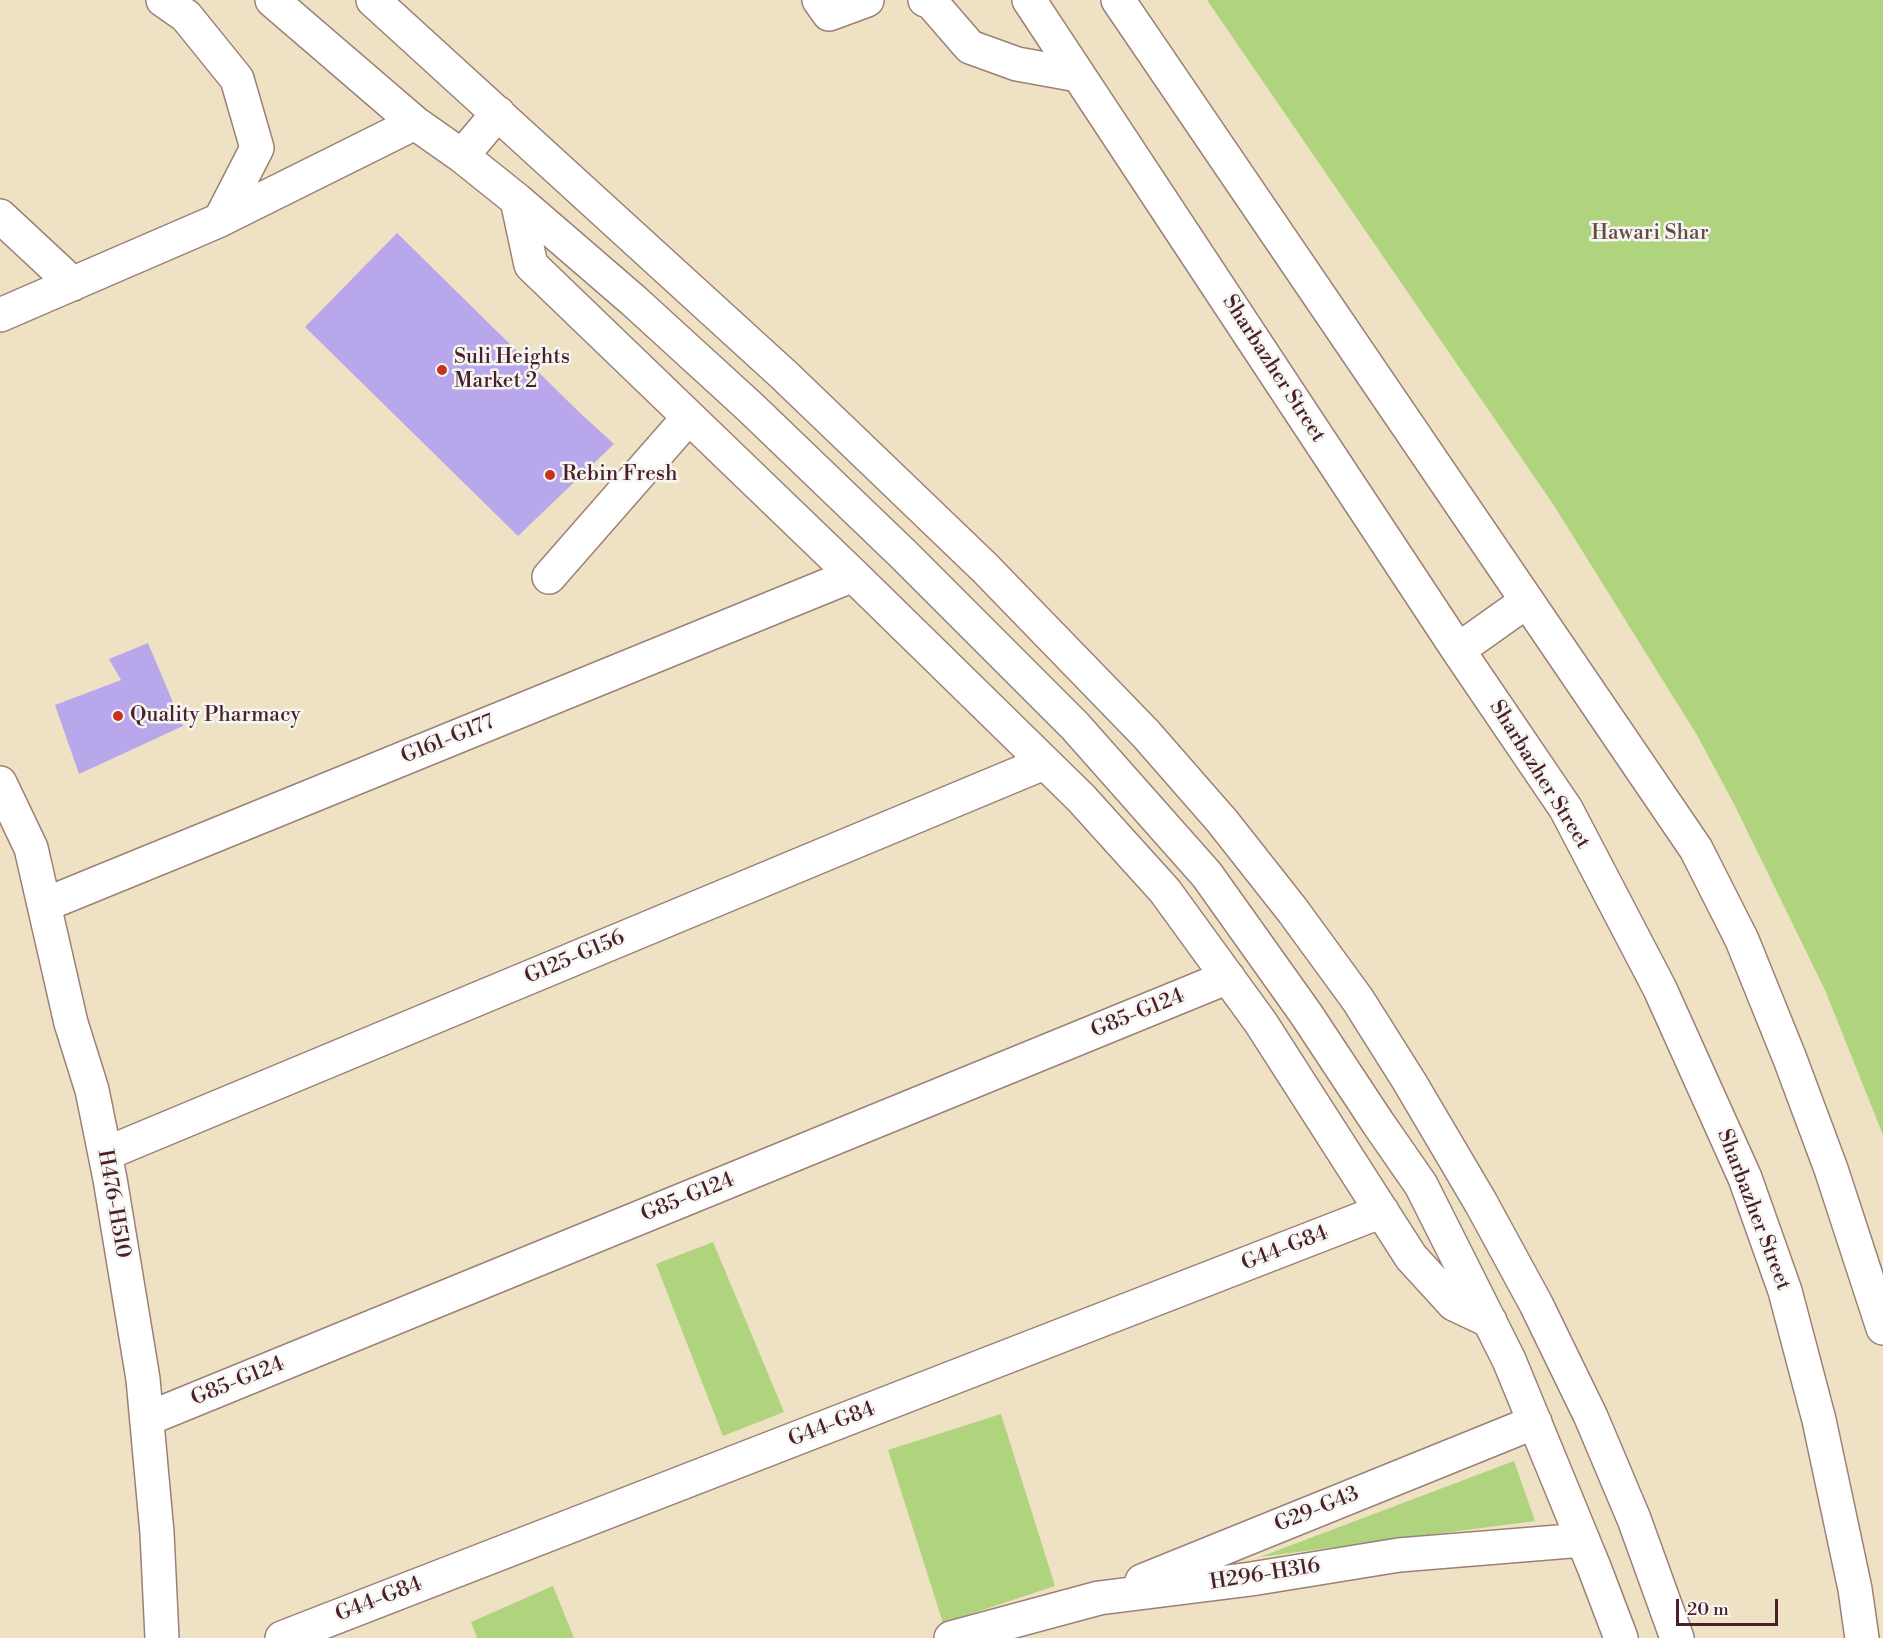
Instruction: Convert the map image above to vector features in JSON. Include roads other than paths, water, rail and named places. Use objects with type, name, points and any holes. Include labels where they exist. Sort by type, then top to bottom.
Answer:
[{"type":"street","points":[[163,0],[186,16],[237,79],[257,148],[220,220]]},
{"type":"street","points":[[272,0],[415,123],[462,156],[517,200],[634,301],[750,407],[903,554],[1075,726],[1213,884],[1306,1014],[1421,1185],[1509,1360],[1621,1638]]},
{"type":"street","points":[[373,0],[784,375],[985,568],[1146,734],[1222,821],[1293,910],[1358,1000],[1409,1081],[1481,1203],[1536,1304],[1592,1417],[1634,1519],[1667,1635]]},
{"type":"street","points":[[819,0],[829,14],[867,0]]},
{"type":"street","points":[[925,0],[931,2],[970,47],[1017,64],[1078,75]]},
{"type":"street","name":"Sharbazher Street","points":[[1029,0],[1458,650],[1566,809],[1660,989],[1745,1178],[1785,1291],[1819,1420],[1855,1589],[1862,1638]]},
{"type":"street","points":[[1118,0],[1696,849],[1742,940],[1790,1059],[1831,1169],[1883,1328]]},
{"type":"street","points":[[462,156],[498,113]]},
{"type":"street","points":[[0,315],[220,220],[415,123]]},
{"type":"street","points":[[517,200],[531,265],[1081,798],[1166,891],[1261,1023],[1411,1257],[1454,1304],[1490,1321]]},
{"type":"street","points":[[0,216],[74,284]]},
{"type":"street","points":[[549,577],[689,417]]},
{"type":"street","name":"G161-G177","points":[[44,905],[853,575]]},
{"type":"street","points":[[1458,650],[1527,601]]},
{"type":"street","name":"G125-G156","points":[[105,1154],[1044,763]]},
{"type":"street","name":"H476-H510","points":[[0,783],[31,848],[71,1023],[92,1090],[105,1154],[143,1379],[157,1533],[162,1638]]},
{"type":"street","name":"G85-G124","points":[[147,1419],[1228,977]]},
{"type":"street","name":"G44-G84","points":[[282,1638],[1382,1211]]},
{"type":"street","name":"G29-G43","points":[[1099,1598],[1535,1422]]},
{"type":"street","name":"H296-H316","points":[[951,1638],[1099,1598],[1251,1579],[1399,1555],[1583,1540]]},
{"type":"place","name":"Suli Heights Market 2","points":[[442,370]]},
{"type":"place","name":"Rebin Fresh","points":[[550,475]]},
{"type":"place","name":"Quality Pharmacy","points":[[118,716]]},
{"type":"park label","name":"Hawari Shar","points":[[1650,234]]}]
